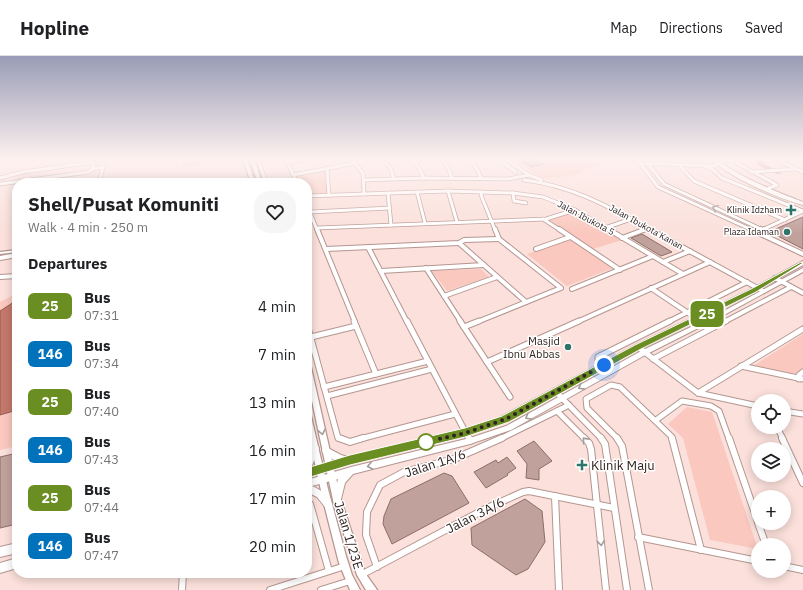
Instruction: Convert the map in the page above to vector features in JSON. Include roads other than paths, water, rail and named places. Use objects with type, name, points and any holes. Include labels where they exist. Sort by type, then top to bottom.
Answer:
[{"type":"main road","points":[[756,184],[803,202]]},
{"type":"main road","points":[[761,184],[803,202]]},
{"type":"main road","points":[[312,483],[470,440],[508,428],[645,352],[722,314],[760,290],[775,278],[803,263]]},
{"type":"main road","points":[[312,471],[350,460],[465,433],[506,419],[638,347],[697,318],[781,282],[803,270]]},
{"type":"main road","points":[[312,455],[315,448]]},
{"type":"main road","points":[[326,451],[339,458],[350,460]]},
{"type":"main road","points":[[337,500],[341,481],[351,471]]},
{"type":"main road","points":[[312,490],[320,494],[328,504]]},
{"type":"main road","points":[[0,552],[12,549]]},
{"type":"main road","points":[[0,568],[12,564]]},
{"type":"street","points":[[329,184],[329,195]]},
{"type":"street","points":[[364,184],[364,194]]},
{"type":"street","name":"Jalan Ibukota Kanan","points":[[554,184],[583,194],[649,228],[760,290]]},
{"type":"street","points":[[655,184],[658,187],[803,254]]},
{"type":"street","points":[[664,184],[763,230]]},
{"type":"street","points":[[701,184],[785,220]]},
{"type":"street","points":[[737,184],[803,211]]},
{"type":"street","points":[[769,188],[777,185],[774,184]]},
{"type":"street","points":[[448,191],[457,222]]},
{"type":"street","name":"Jalan Ibukota 5","points":[[312,196],[448,191],[513,193],[543,197],[575,210],[682,274]]},
{"type":"street","points":[[417,192],[425,223]]},
{"type":"street","points":[[464,326],[561,288],[499,238],[481,195],[482,192]]},
{"type":"street","points":[[388,193],[391,224]]},
{"type":"street","points":[[513,193],[514,201],[526,203]]},
{"type":"street","points":[[312,212],[390,208]]},
{"type":"street","points":[[317,228],[543,219],[575,210]]},
{"type":"street","points":[[757,233],[803,211]]},
{"type":"street","points":[[312,217],[376,374]]},
{"type":"street","points":[[543,219],[620,270]]},
{"type":"street","points":[[605,228],[631,219]]},
{"type":"street","points":[[622,238],[649,228]]},
{"type":"street","points":[[536,249],[570,237]]},
{"type":"street","points":[[326,249],[459,243],[464,240],[499,238]]},
{"type":"street","points":[[459,243],[526,302]]},
{"type":"street","points":[[368,247],[470,440]]},
{"type":"street","points":[[0,254],[12,251]]},
{"type":"street","points":[[663,262],[690,251]]},
{"type":"street","points":[[0,258],[12,256]]},
{"type":"street","points":[[572,289],[653,256]]},
{"type":"street","points":[[488,362],[710,262]]},
{"type":"street","points":[[381,271],[484,265]]},
{"type":"street","points":[[426,268],[510,397]]},
{"type":"street","points":[[0,277],[12,276]]},
{"type":"street","points":[[444,296],[497,277]]},
{"type":"street","points":[[775,278],[803,293]]},
{"type":"street","points":[[604,365],[598,360],[598,357],[747,282]]},
{"type":"street","points":[[653,359],[791,287]]},
{"type":"street","points":[[651,288],[697,318]]},
{"type":"street","points":[[722,314],[730,319]]},
{"type":"street","points":[[312,337],[356,326]]},
{"type":"street","points":[[698,393],[803,329]]},
{"type":"street","points":[[638,347],[698,393],[751,404]]},
{"type":"street","points":[[312,348],[338,438],[350,442],[455,414]]},
{"type":"street","points":[[324,387],[428,361]]},
{"type":"street","points":[[741,366],[801,379],[799,375],[803,372]]},
{"type":"street","points":[[327,396],[432,369]]},
{"type":"street","points":[[648,590],[622,446],[619,440],[587,408],[586,399],[611,385],[620,387],[656,420],[673,440],[701,550]]},
{"type":"street","name":"Jalan 1/23E","points":[[312,387],[337,500],[361,575],[372,590]]},
{"type":"street","points":[[555,391],[601,438],[605,444],[627,590]]},
{"type":"street","points":[[656,420],[682,401],[711,406],[719,411],[751,502]]},
{"type":"street","name":"Jalan 1A/6","points":[[377,567],[366,535],[367,512],[380,485],[404,472],[454,459],[515,433],[569,405]]},
{"type":"street","points":[[557,411],[589,444],[606,590]]},
{"type":"street","points":[[791,411],[803,414]]},
{"type":"street","name":"Jalan 1/23E","points":[[312,434],[328,504],[345,566],[355,590]]},
{"type":"street","points":[[780,434],[803,483]]},
{"type":"street","name":"Jalan 3A/6","points":[[361,575],[485,509],[523,492],[554,496],[614,508]]},
{"type":"street","points":[[554,496],[559,590]]},
{"type":"street","points":[[312,511],[329,571]]},
{"type":"street","points":[[638,537],[751,560]]},
{"type":"street","points":[[312,576],[345,566]]},
{"type":"street","points":[[791,567],[803,570]]},
{"type":"street","points":[[182,590],[183,578]]},
{"type":"street","points":[[270,590],[307,578]]},
{"type":"street","points":[[321,590],[350,581]]},
{"type":"place","name":"Klinik Idzham","points":[[791,210]]},
{"type":"place","name":"Plaza Idaman","points":[[787,232]]},
{"type":"place","name":"Masjid Ibnu Abbas","points":[[568,347]]},
{"type":"place","name":"Klinik Maju","points":[[582,465]]}]
